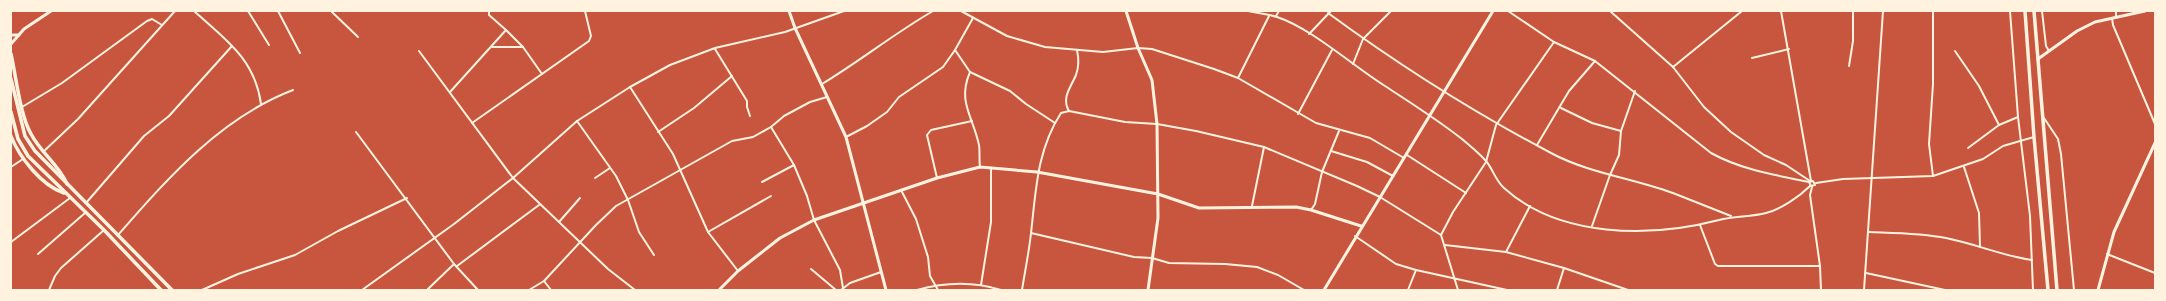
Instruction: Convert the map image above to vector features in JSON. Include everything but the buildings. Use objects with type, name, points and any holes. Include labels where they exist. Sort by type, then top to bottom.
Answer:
[{"type":"main road","points":[[2025,11],[2034,137],[2048,290]]},
{"type":"main road","points":[[2034,11],[2057,290]]},
{"type":"main road","points":[[11,54],[22,107],[30,133],[42,153],[64,177],[69,186]]},
{"type":"main road","points":[[11,79],[25,136],[34,151],[172,290]]},
{"type":"main road","points":[[2033,110],[2042,109]]},
{"type":"main road","points":[[11,112],[18,139],[28,156],[64,193],[104,230],[161,290]]},
{"type":"main road","points":[[11,136],[12,141],[24,158],[55,190],[64,193]]},
{"type":"street","points":[[11,44],[24,29],[51,11]]},
{"type":"street","points":[[42,153],[83,114],[175,11]]},
{"type":"street","points":[[194,11],[232,46],[251,69],[261,104]]},
{"type":"street","points":[[248,11],[269,45]]},
{"type":"street","points":[[278,11],[300,53]]},
{"type":"street","points":[[332,11],[358,37]]},
{"type":"street","points":[[490,11],[489,15],[523,47],[542,74]]},
{"type":"street","points":[[472,123],[508,95],[542,74],[589,41],[591,36],[585,11]]},
{"type":"street","points":[[789,11],[795,28],[846,137],[864,203],[880,272],[886,290]]},
{"type":"street","points":[[362,290],[513,178],[577,121],[630,87],[670,65],[715,48],[795,28],[844,11]]},
{"type":"street","points":[[821,85],[864,58],[905,27],[933,11]]},
{"type":"street","points":[[960,11],[1007,36],[1029,43],[1103,52],[1138,48],[1152,49],[1238,78],[1316,123],[1339,131],[1370,138],[1405,156],[1466,193]]},
{"type":"street","points":[[1126,11],[1138,48],[1152,80],[1157,124],[1158,218],[1148,290]]},
{"type":"street","points":[[1248,11],[1268,16],[1276,16],[1309,34],[1430,115],[1463,140],[1486,162],[1503,188],[1530,206],[1558,219],[1592,227],[1638,232],[1700,225],[1732,217],[1772,211],[1803,193],[1815,183],[1843,179],[1933,176],[1983,159],[2003,146],[2021,139],[2034,137]]},
{"type":"street","points":[[1276,16],[1279,11]]},
{"type":"street","points":[[1309,34],[1331,11]]},
{"type":"street","points":[[1353,64],[1364,39],[1391,11]]},
{"type":"street","points":[[1324,290],[1361,226],[1380,198],[1492,11]]},
{"type":"street","points":[[1508,11],[1554,42],[1595,62],[1635,91],[1711,153],[1748,169],[1815,183]]},
{"type":"street","points":[[1610,11],[1673,67],[1704,107],[1731,132],[1764,154],[1786,165],[1810,181]]},
{"type":"street","points":[[1673,67],[1742,11]]},
{"type":"street","points":[[1781,11],[1789,49],[1811,186],[1810,195],[1820,266],[1821,290]]},
{"type":"street","points":[[1849,66],[1853,41],[1853,11]]},
{"type":"street","points":[[1864,290],[1870,232],[1871,178],[1883,11]]},
{"type":"street","points":[[1933,11],[1933,84],[1929,144],[1933,176]]},
{"type":"street","points":[[2010,11],[2018,117],[2030,216],[2033,290]]},
{"type":"street","points":[[2042,11],[2046,46],[2049,51]]},
{"type":"street","points":[[2116,11],[2116,17]]},
{"type":"street","points":[[2038,59],[2078,31],[2095,22],[2145,11]]},
{"type":"street","points":[[1328,13],[1443,92],[1496,124],[1552,154],[1610,175],[1678,195],[1732,217]]},
{"type":"street","points":[[1238,78],[1268,16]]},
{"type":"street","points":[[846,137],[867,126],[887,112],[899,97],[943,66],[955,50],[973,18]]},
{"type":"street","points":[[2112,18],[2113,25],[2155,124]]},
{"type":"street","points":[[22,107],[62,83],[147,20],[152,20],[162,25]]},
{"type":"street","points":[[450,92],[506,30]]},
{"type":"street","points":[[11,35],[19,36]]},
{"type":"street","points":[[1441,236],[1453,212],[1486,162],[1496,124],[1554,42]]},
{"type":"street","points":[[86,203],[144,136],[169,116],[232,46]]},
{"type":"street","points":[[491,47],[523,47]]},
{"type":"street","points":[[715,48],[747,101],[750,116]]},
{"type":"street","points":[[1752,58],[1789,49]]},
{"type":"street","points":[[955,50],[970,72],[1010,91],[1026,104],[1055,123]]},
{"type":"street","points":[[1069,111],[1065,101],[1070,85],[1076,76],[1079,60],[1077,50]]},
{"type":"street","points":[[1298,114],[1332,50]]},
{"type":"street","points":[[419,51],[513,178],[580,243],[635,290]]},
{"type":"street","points":[[1955,51],[1978,86],[1999,125]]},
{"type":"street","points":[[1537,145],[1569,91],[1595,62]]},
{"type":"street","points":[[970,72],[964,94],[965,105],[972,121],[979,145],[980,167]]},
{"type":"street","points":[[658,132],[694,108],[732,76]]},
{"type":"street","points":[[630,87],[673,154],[708,232],[738,271]]},
{"type":"street","points":[[118,235],[154,194],[219,131],[261,104],[293,90]]},
{"type":"street","points":[[1592,227],[1621,147],[1621,131],[1635,91]]},
{"type":"street","points":[[529,290],[544,281],[616,206],[732,141],[753,137],[771,127],[784,116],[810,102],[827,97]]},
{"type":"street","points":[[1560,107],[1592,123],[1621,131]]},
{"type":"street","points":[[1022,290],[1031,233],[1037,172],[1046,142],[1055,123],[1061,113],[1069,111],[1125,122],[1157,124],[1196,131],[1264,148],[1357,186],[1380,198],[1441,236],[1458,290]]},
{"type":"street","points":[[1968,148],[1999,125],[2018,117]]},
{"type":"street","points":[[2043,117],[2058,139],[2061,154],[2074,290]]},
{"type":"street","points":[[577,121],[610,168],[628,200],[639,232],[654,255]]},
{"type":"street","points":[[937,178],[928,135],[931,130],[972,121]]},
{"type":"street","points":[[771,127],[794,165],[807,196],[814,220],[823,240],[836,259],[840,270],[842,289]]},
{"type":"street","points":[[1311,210],[1315,204],[1322,172],[1339,131]]},
{"type":"street","points":[[356,132],[376,161],[407,198],[454,264],[457,266]]},
{"type":"street","points":[[2098,290],[2114,232],[2134,184],[2155,143]]},
{"type":"street","points":[[1252,206],[1264,148]]},
{"type":"street","points":[[1330,151],[1368,162],[1393,176]]},
{"type":"street","points":[[11,167],[24,158]]},
{"type":"street","points":[[762,182],[794,165]]},
{"type":"street","points":[[1964,166],[1979,213],[1980,246]]},
{"type":"street","points":[[718,290],[738,271],[780,238],[814,220],[937,178],[980,167],[1037,172],[1158,194],[1199,208],[1252,206],[1296,207],[1311,210],[1361,226]]},
{"type":"street","points":[[981,285],[991,222],[991,167]]},
{"type":"street","points":[[595,178],[610,168]]},
{"type":"street","points":[[901,190],[916,219],[928,257],[930,276],[936,284],[938,290]]},
{"type":"street","points":[[708,232],[771,196]]},
{"type":"street","points":[[11,242],[70,198]]},
{"type":"street","points":[[202,290],[238,274],[295,255],[338,231],[407,198]]},
{"type":"street","points":[[559,222],[580,198]]},
{"type":"street","points":[[457,266],[540,205]]},
{"type":"street","points":[[1506,252],[1530,206]]},
{"type":"street","points":[[38,254],[85,213]]},
{"type":"street","points":[[1700,225],[1715,264],[1718,266],[1820,266]]},
{"type":"street","points":[[49,290],[55,276],[61,268],[104,230]]},
{"type":"street","points":[[1870,232],[1918,234],[1946,238],[1980,246],[2012,257],[2032,260]]},
{"type":"street","points":[[1031,233],[1134,257],[1152,258],[1169,263],[1225,264],[1257,267],[1278,275],[1304,290]]},
{"type":"street","points":[[1355,236],[1396,264],[1416,270],[1507,290]]},
{"type":"street","points":[[435,237],[478,290]]},
{"type":"street","points":[[1444,245],[1506,252],[1564,268],[1628,290]]},
{"type":"street","points":[[2107,254],[2155,273]]},
{"type":"street","points":[[427,290],[454,264]]},
{"type":"street","points":[[1557,290],[1564,268]]},
{"type":"street","points":[[811,269],[836,290]]},
{"type":"street","points":[[1408,290],[1416,270]]},
{"type":"street","points":[[842,289],[850,283],[880,272]]},
{"type":"street","points":[[1866,273],[1945,290]]},
{"type":"street","points":[[544,281],[551,290]]},
{"type":"street","points":[[917,290],[936,284],[981,285],[1001,290]]}]
